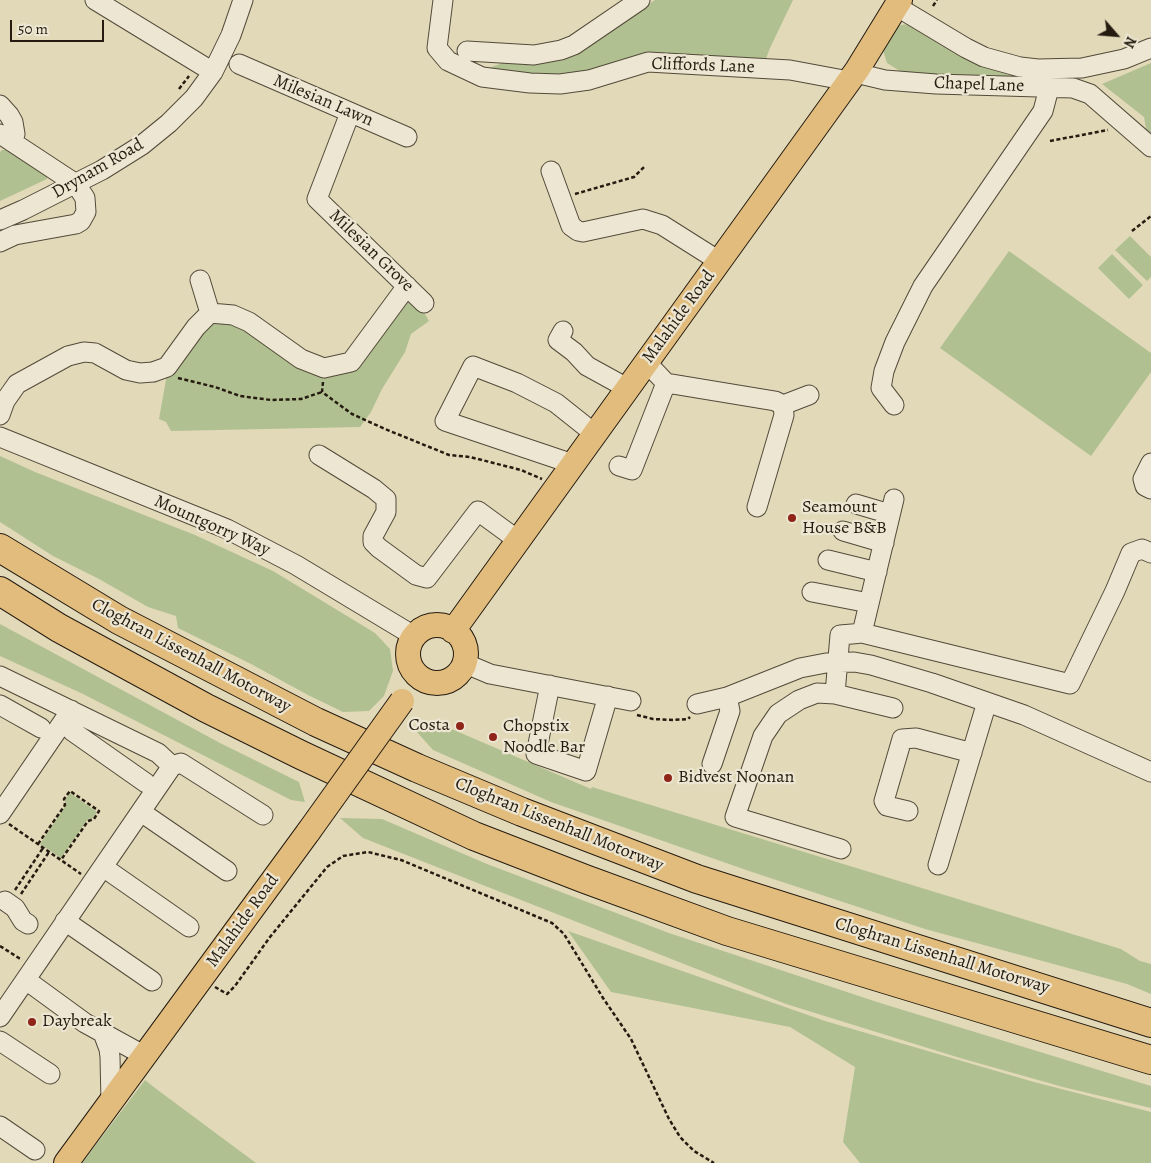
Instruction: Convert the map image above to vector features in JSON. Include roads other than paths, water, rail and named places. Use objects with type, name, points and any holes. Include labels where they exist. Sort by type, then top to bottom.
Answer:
[{"type":"highway","name":"Cloghran Lissenhall Motorway","points":[[0,548],[119,620],[316,722],[417,768],[522,812],[696,879],[1151,1023]]},
{"type":"highway","name":"Cloghran Lissenhall Motorway","points":[[0,590],[60,628],[206,708],[301,756],[474,836],[726,931],[1151,1060]]},
{"type":"main road","name":"Malahide Road","points":[[453,630],[853,75],[898,3]]},
{"type":"main road","points":[[428,627],[445,627],[453,630],[464,645],[465,654],[464,663],[455,676],[440,683],[432,683],[417,676],[412,669],[408,652],[414,636],[428,627]]},
{"type":"main road","name":"Malahide Road","points":[[66,1163],[309,831],[402,701],[417,676]]},
{"type":"street","points":[[95,0],[205,67]]},
{"type":"street","name":"Drynam Road","points":[[0,220],[76,184],[130,153],[169,123],[194,98],[205,67],[231,34],[243,0]]},
{"type":"street","name":"Cliffords Lane","points":[[443,0],[437,48],[448,61],[482,77],[530,83],[560,84],[589,80],[648,62],[853,75]]},
{"type":"street","points":[[467,51],[534,55],[561,50],[574,45],[640,0]]},
{"type":"street","name":"Chapel Lane","points":[[898,3],[966,48],[984,57],[1020,67],[1038,69],[1082,68],[1124,59],[1151,48]]},
{"type":"street","name":"Milesian Lawn","points":[[239,64],[407,137]]},
{"type":"street","name":"Chapel Lane","points":[[853,75],[864,74],[885,80],[936,84],[1073,88],[1090,94],[1151,147]]},
{"type":"street","points":[[894,406],[881,388],[884,371],[895,342],[923,286],[1043,111],[1049,88]]},
{"type":"street","points":[[0,106],[13,122],[15,134],[6,138]]},
{"type":"street","name":"Milesian Grove","points":[[350,113],[308,199],[424,303]]},
{"type":"street","points":[[0,242],[15,235],[76,224],[85,217],[86,205],[85,198],[76,184],[6,138]]},
{"type":"street","points":[[551,170],[571,226],[578,231],[583,232],[643,219],[662,225],[719,261]]},
{"type":"street","points":[[200,280],[210,313]]},
{"type":"street","points":[[0,415],[5,401],[17,384],[68,356],[84,352],[95,353],[126,370],[140,373],[153,372],[168,367],[196,327],[210,313],[233,315],[250,322],[301,359],[324,368],[351,362],[407,286]]},
{"type":"street","points":[[563,331],[558,340],[574,352],[587,366],[627,388]]},
{"type":"street","points":[[646,362],[666,383],[774,401],[783,405],[809,395]]},
{"type":"street","points":[[571,468],[564,461],[445,421],[473,366],[517,383],[556,402],[595,434]]},
{"type":"street","points":[[619,466],[632,470],[666,383]]},
{"type":"street","points":[[757,507],[784,415],[783,405]]},
{"type":"street","name":"Mountgorry Way","points":[[0,437],[227,529],[296,564],[414,636]]},
{"type":"street","points":[[319,455],[374,489],[386,499],[386,512],[373,542],[416,575],[427,578],[478,511],[518,541]]},
{"type":"street","points":[[1151,463],[1142,479],[1145,486],[1151,489]]},
{"type":"street","points":[[856,504],[892,507],[862,633]]},
{"type":"street","points":[[843,531],[884,543]]},
{"type":"street","points":[[835,694],[840,635],[862,633],[1070,684],[1115,591],[1131,553],[1142,549],[1151,553]]},
{"type":"street","points":[[828,560],[877,572]]},
{"type":"street","points":[[812,592],[869,603]]},
{"type":"street","points":[[697,704],[727,697],[800,668],[826,663],[854,662],[871,665],[932,683],[1024,715],[1151,772]]},
{"type":"street","points":[[464,663],[490,674],[632,701]]},
{"type":"street","points":[[0,676],[68,722],[111,758],[146,783]]},
{"type":"street","points":[[550,685],[536,754],[586,771],[608,696]]},
{"type":"street","points":[[841,850],[735,817],[764,736],[778,714],[799,700],[817,693],[835,694],[893,708]]},
{"type":"street","points":[[712,764],[730,711],[727,697]]},
{"type":"street","points":[[938,865],[987,702]]},
{"type":"street","points":[[0,705],[41,728]]},
{"type":"street","points":[[68,722],[125,736],[158,753],[172,766]]},
{"type":"street","points":[[4,819],[68,722]]},
{"type":"street","points":[[111,758],[125,736]]},
{"type":"street","points":[[908,811],[887,806],[884,801],[902,739],[916,738],[972,753]]},
{"type":"street","points":[[39,932],[65,921],[172,766],[181,763],[263,815]]},
{"type":"street","points":[[141,812],[227,870]]},
{"type":"street","points":[[98,874],[189,927]]},
{"type":"street","points":[[8,903],[23,921],[39,932]]},
{"type":"street","points":[[65,921],[152,981]]},
{"type":"street","points":[[0,1017],[30,975],[39,932]]},
{"type":"street","points":[[30,975],[85,1022],[145,1056]]},
{"type":"street","points":[[103,1033],[110,1057],[111,1102]]},
{"type":"street","points":[[0,1041],[50,1074]]},
{"type":"street","points":[[0,1126],[35,1150]]},
{"type":"place","name":"Seamount House B&B","points":[[792,518]]},
{"type":"place","name":"Costa","points":[[460,726]]},
{"type":"place","name":"Chopstix Noodle Bar","points":[[493,737]]},
{"type":"place","name":"Bidvest Noonan","points":[[668,778]]},
{"type":"place","name":"Daybreak","points":[[32,1022]]}]
